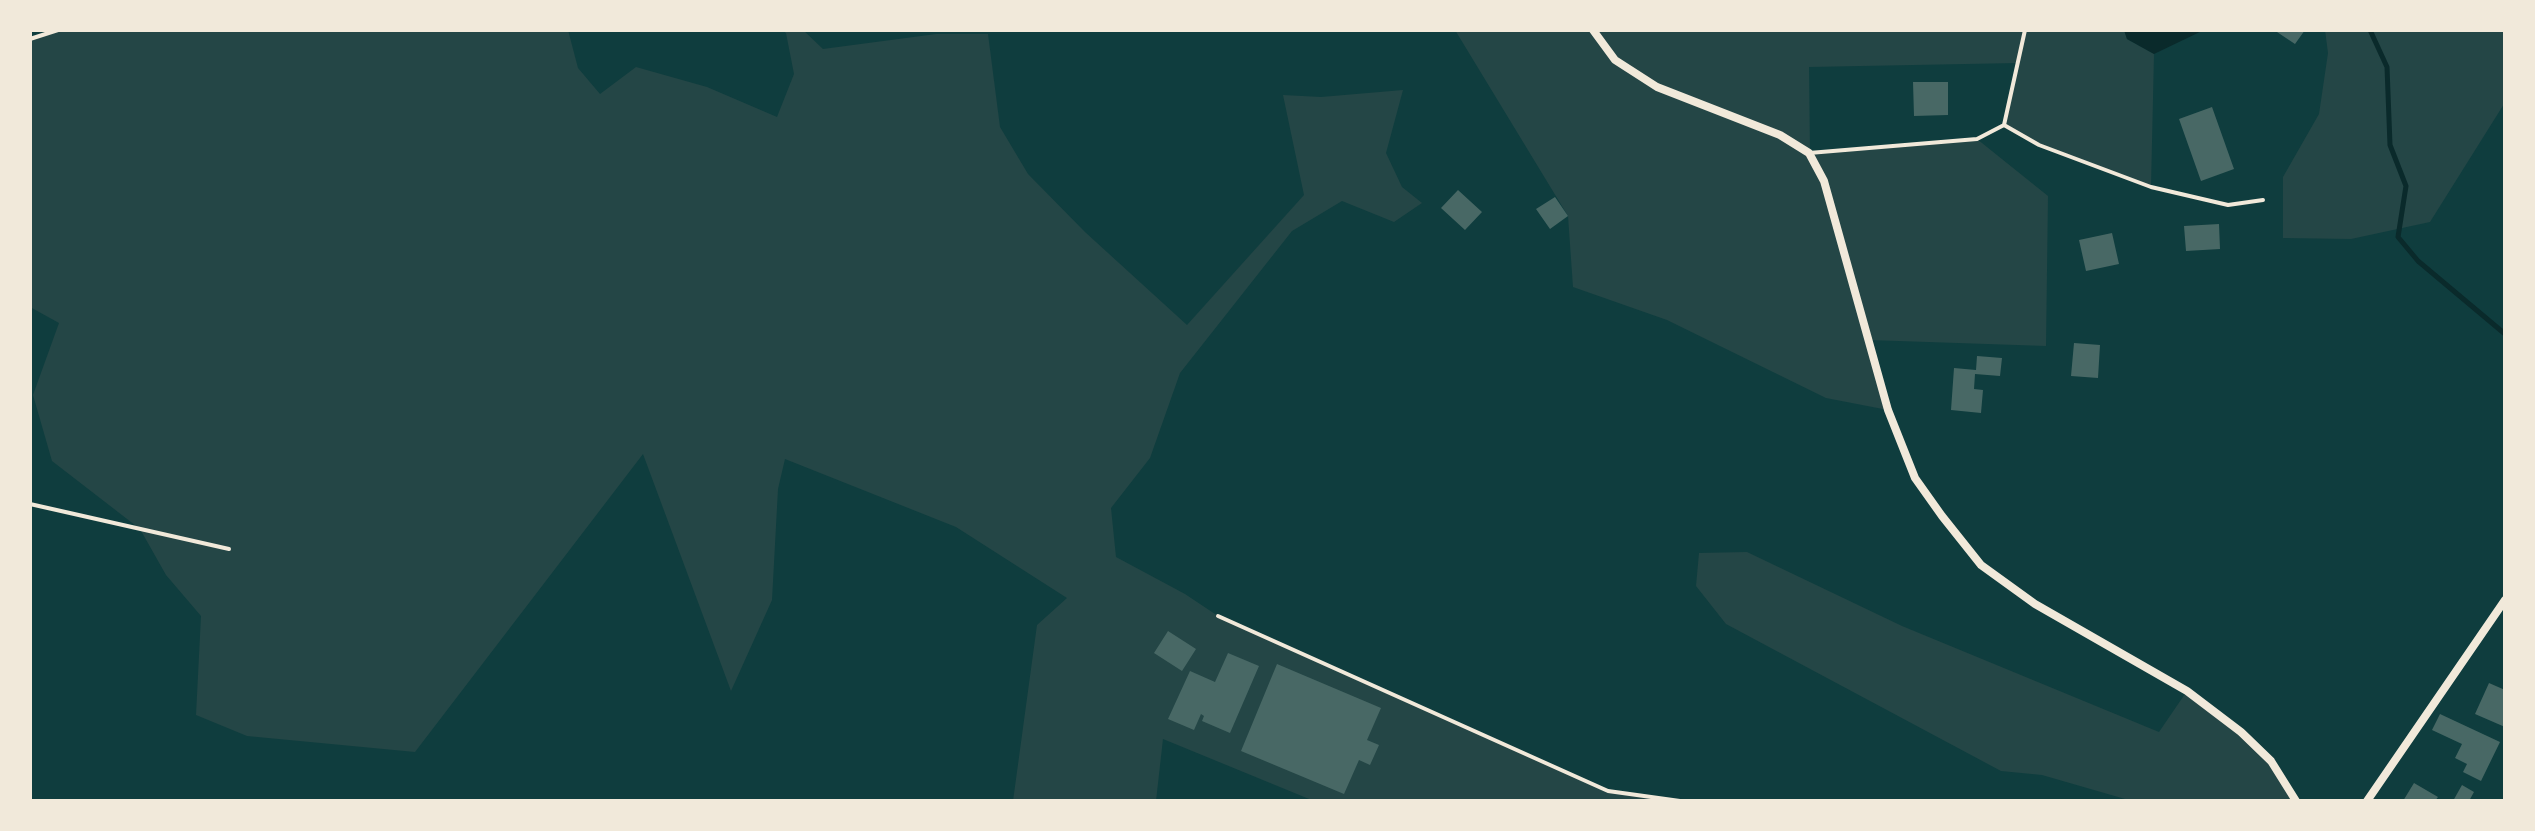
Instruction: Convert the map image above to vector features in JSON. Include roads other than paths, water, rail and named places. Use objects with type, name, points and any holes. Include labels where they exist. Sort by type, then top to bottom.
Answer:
[{"type":"street","points":[[1593,30],[1615,60],[1658,87],[1780,135],[1809,153],[1824,182],[1888,410],[1915,478],[1942,516],[1981,565],[2036,604],[2187,690],[2241,732],[2271,761],[2296,801]]},
{"type":"street","points":[[2367,801],[2505,600]]},
{"type":"lane","points":[[30,39],[58,30]]},
{"type":"lane","points":[[2004,125],[2024,30]]},
{"type":"lane","points":[[1809,153],[1976,139],[2004,125]]},
{"type":"lane","points":[[2004,125],[2039,145],[2151,187],[2228,205],[2264,200]]},
{"type":"lane","points":[[30,504],[229,549]]},
{"type":"lane","points":[[1218,616],[1608,791],[1680,801]]},
{"type":"waterway","points":[[2370,30],[2387,67],[2390,145],[2406,186],[2398,237],[2418,261],[2505,334]]}]
